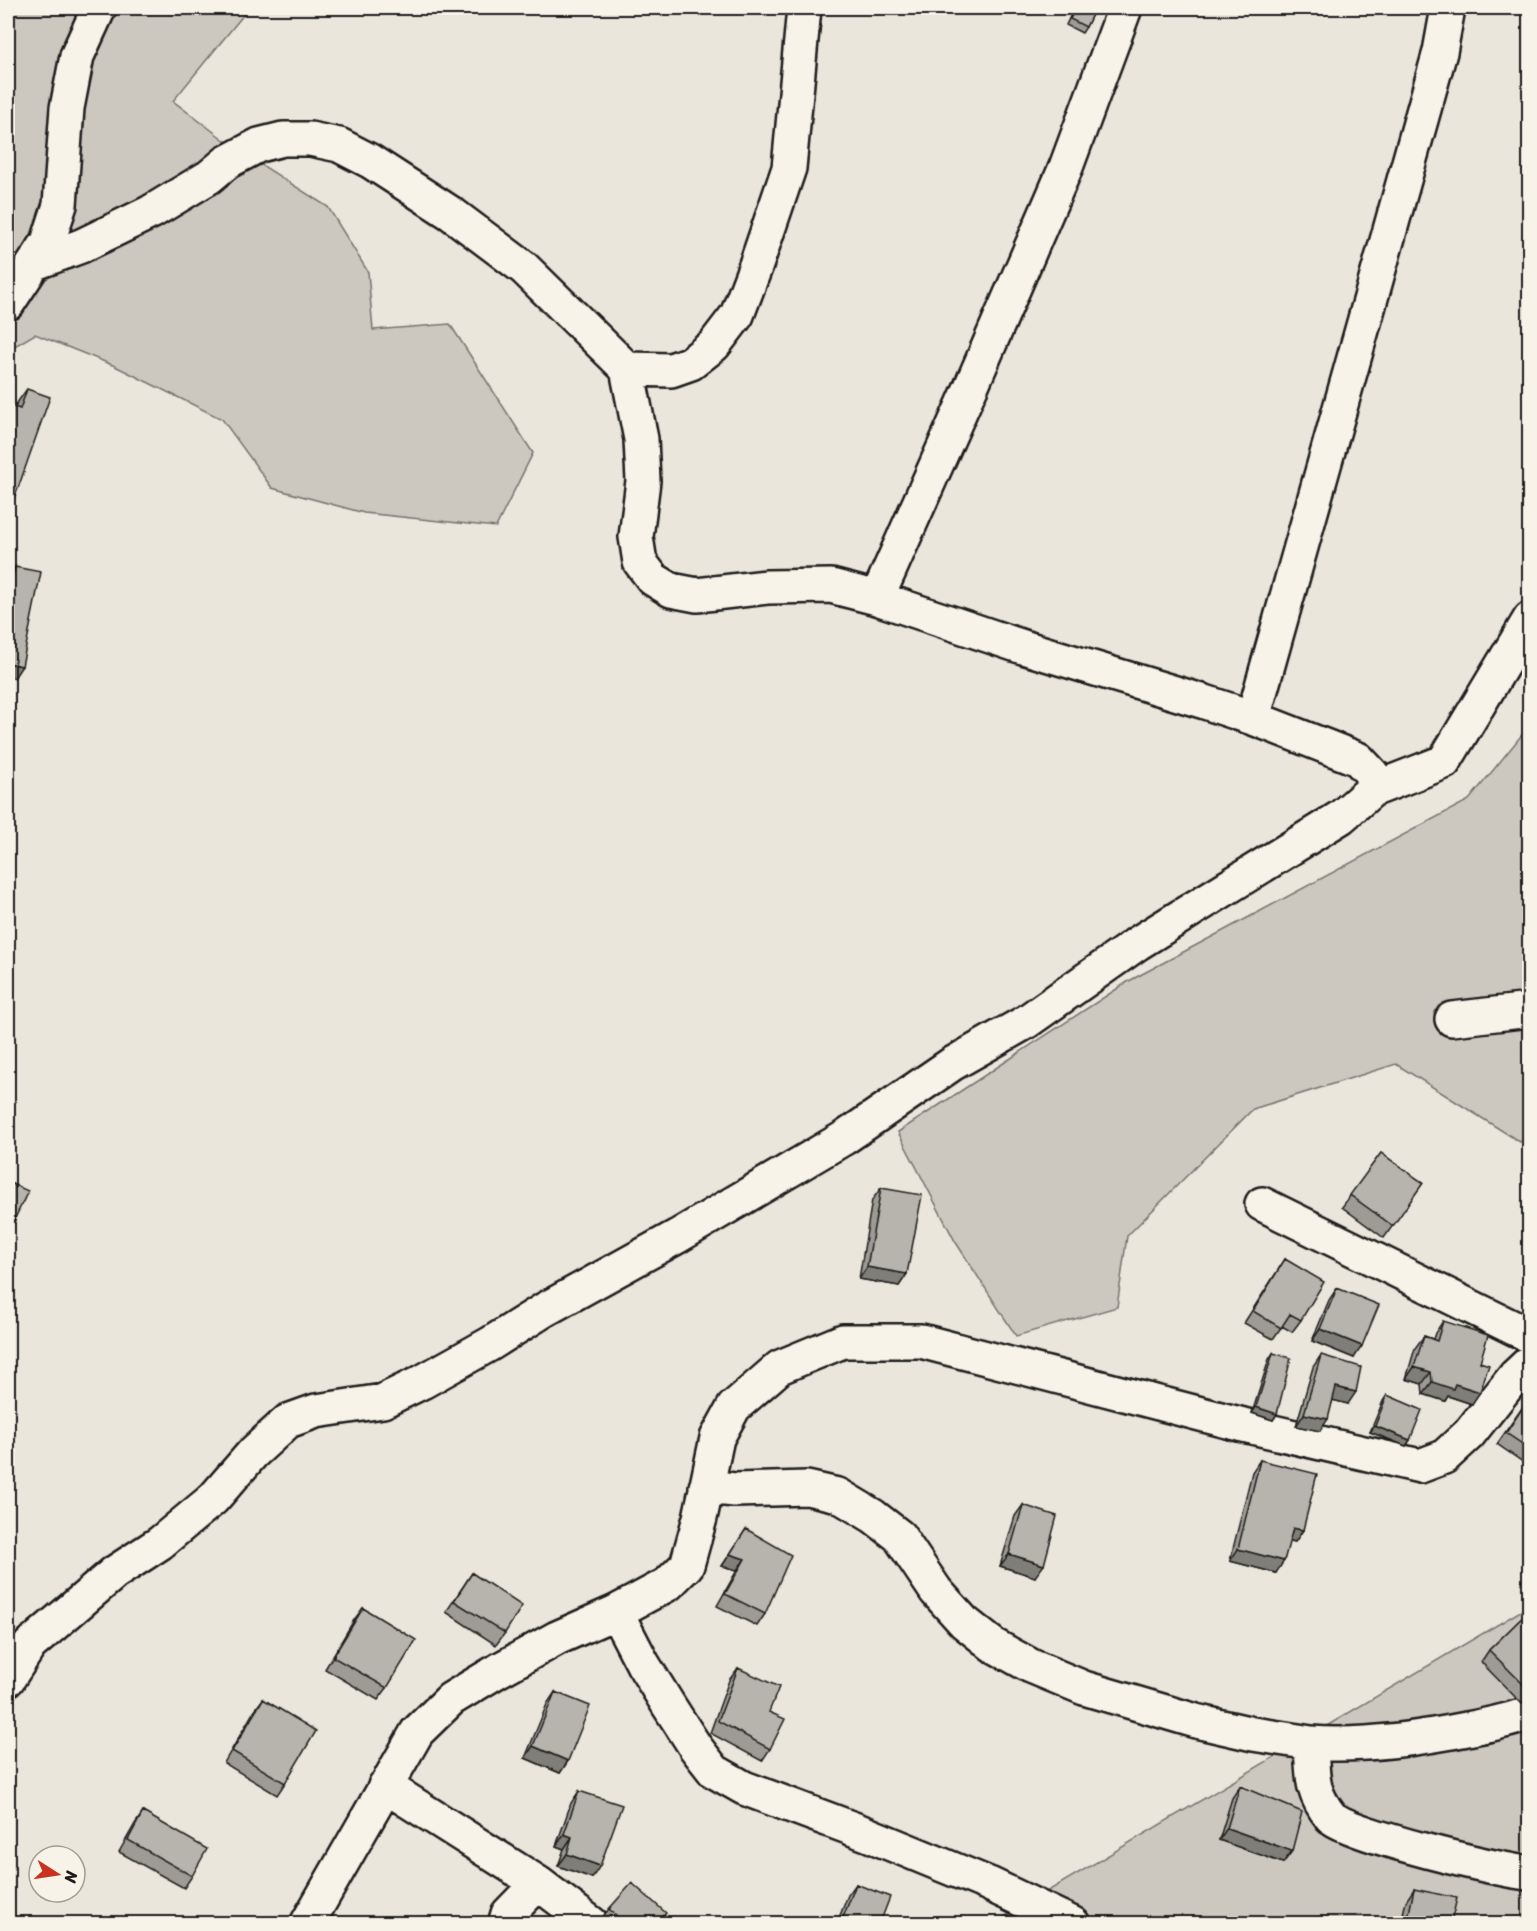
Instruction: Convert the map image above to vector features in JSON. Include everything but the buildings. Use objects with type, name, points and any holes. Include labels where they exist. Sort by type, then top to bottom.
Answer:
[{"type":"street","points":[[8,303],[48,243],[60,205],[69,98],[77,56],[99,8]]},
{"type":"street","points":[[627,369],[671,370],[691,363],[714,345],[737,315],[789,168],[804,8]]},
{"type":"street","points":[[877,598],[1066,166],[1125,8]]},
{"type":"street","points":[[1253,718],[1440,52],[1448,8]]},
{"type":"street","points":[[35,263],[81,246],[151,212],[209,177],[227,162],[259,145],[283,139],[310,139],[339,146],[370,160],[452,214],[524,268],[627,369],[641,439],[643,481],[636,537],[640,562],[652,579],[671,590],[697,595],[767,587],[831,586],[877,598],[1023,647],[1253,718],[1358,759],[1372,774],[1372,790]]},
{"type":"street","points":[[8,1679],[30,1645],[114,1573],[160,1543],[213,1499],[253,1453],[288,1421],[316,1411],[382,1401],[432,1377],[490,1344],[544,1310],[678,1236],[844,1138],[952,1064],[1026,1022],[1138,943],[1341,817],[1372,790],[1444,762],[1530,620]]},
{"type":"street","points":[[1452,1019],[1530,1010]]},
{"type":"street","points":[[1262,1204],[1530,1335]]},
{"type":"street","points":[[307,1923],[417,1732],[451,1699],[557,1638],[616,1612],[668,1584],[687,1565],[717,1438],[734,1407],[780,1367],[843,1341],[921,1341],[1243,1425],[1420,1466],[1444,1457],[1469,1434],[1515,1376],[1530,1362]]},
{"type":"street","points":[[706,1487],[735,1490],[807,1488],[838,1495],[873,1516],[899,1536],[936,1591],[964,1622],[993,1645],[1031,1666],[1084,1688],[1196,1720],[1253,1734],[1334,1745],[1442,1734],[1514,1719],[1530,1713]]},
{"type":"street","points":[[616,1612],[669,1706],[714,1771],[744,1788],[867,1834],[989,1884],[1073,1923]]},
{"type":"street","points":[[1311,1743],[1315,1792],[1333,1819],[1378,1836],[1471,1863],[1530,1873]]},
{"type":"street","points":[[386,1786],[538,1883],[592,1923]]},
{"type":"street","points":[[505,1923],[508,1914],[538,1883]]},
{"type":"shaded area","points":[[8,8],[249,8],[173,101],[235,148],[328,207],[368,272],[373,330],[450,324],[533,453],[496,527],[364,513],[272,488],[222,419],[115,366],[35,334],[8,350]]},
{"type":"shaded area","points":[[1529,726],[1530,1134],[1520,1142],[1396,1064],[1253,1109],[1127,1236],[1117,1307],[1016,1336],[955,1241],[898,1132],[1129,981],[1469,800]]},
{"type":"shaded area","points":[[1529,1606],[1529,1923],[994,1923]]}]
